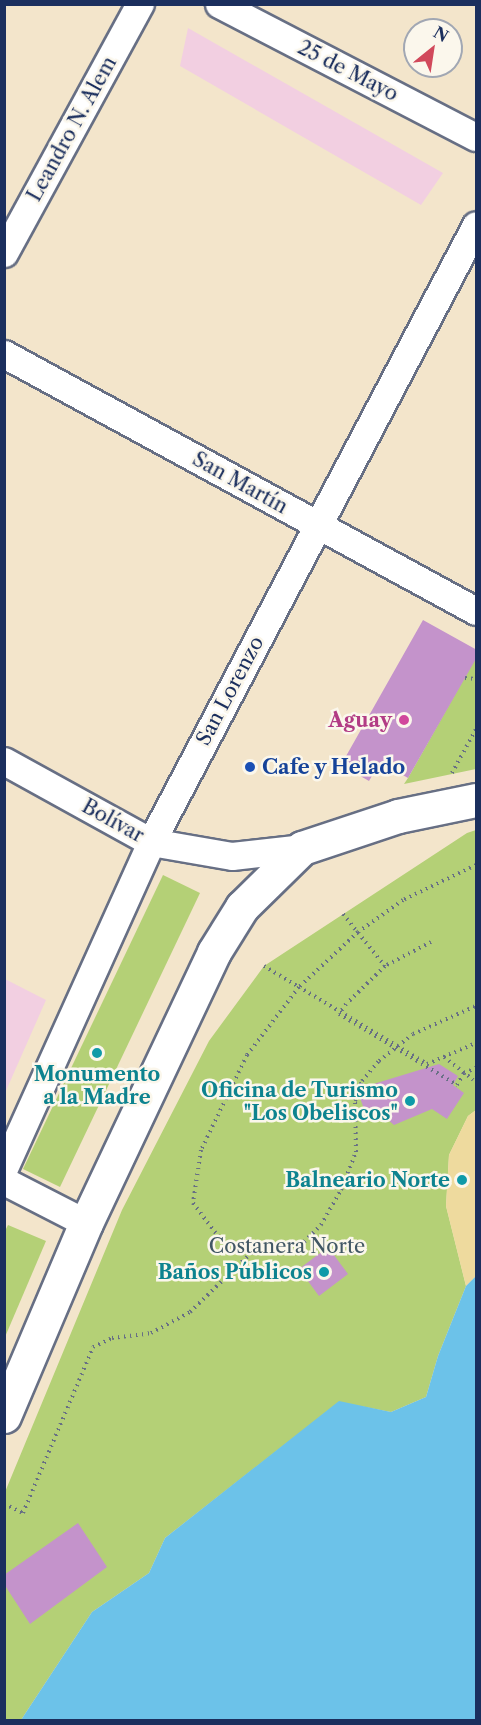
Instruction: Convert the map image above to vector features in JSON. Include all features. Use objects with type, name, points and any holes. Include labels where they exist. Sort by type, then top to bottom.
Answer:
[{"type":"main road","points":[[4,1416],[86,1223],[214,952],[242,908],[302,848],[398,816],[477,800]]},
{"type":"street","name":"Leandro N. Alem","points":[[4,253],[140,4]]},
{"type":"street","name":"25 de Mayo","points":[[219,4],[477,137]]},
{"type":"street","name":"San Lorenzo","points":[[4,1168],[151,842],[477,225]]},
{"type":"street","name":"San Martín","points":[[4,354],[477,611]]},
{"type":"street","name":"Bolívar","points":[[4,761],[151,842],[232,856],[302,848]]},
{"type":"street","points":[[4,1181],[86,1223]]},
{"type":"path","points":[[465,678],[477,679]]},
{"type":"path","points":[[450,776],[477,729]]},
{"type":"path","points":[[477,865],[403,900],[358,932],[300,987],[247,1055],[201,1150],[193,1203],[218,1236],[250,1252],[284,1251],[304,1242],[321,1225],[341,1190],[356,1152],[355,1101],[362,1081],[379,1061],[413,1034],[477,1006]]},
{"type":"path","points":[[343,914],[385,966]]},
{"type":"path","points":[[431,942],[385,966],[346,1004],[339,1014],[457,1085],[464,1073],[477,1068]]},
{"type":"path","points":[[264,966],[427,1064],[477,1043]]},
{"type":"path","points":[[444,1057],[473,1080]]},
{"type":"path","points":[[4,1504],[23,1513],[93,1347],[112,1338],[151,1333],[190,1311],[250,1252]]},
{"type":"shaded area","points":[[188,28],[443,173],[421,205],[180,66]]},
{"type":"shaded area","points":[[5,979],[46,1000],[5,1093]]},
{"type":"green space","points":[[476,657],[476,769],[404,784],[408,778]]},
{"type":"green space","name":"Costanera Norte","points":[[476,830],[476,1110],[468,1116],[449,1155],[446,1206],[466,1286],[438,1356],[426,1397],[391,1412],[339,1402],[165,1538],[149,1573],[92,1612],[21,1720],[5,1720],[5,1492],[122,1210],[209,1041],[264,966],[467,833]]},
{"type":"green space","points":[[163,875],[200,893],[60,1187],[23,1169]]},
{"type":"green space","points":[[8,1225],[46,1241],[5,1337],[4,1233]]},
{"type":"sand","name":"Balneario Norte","points":[[476,1110],[476,1276],[466,1286],[446,1206],[449,1155],[468,1116]]},
{"type":"water","points":[[476,1276],[476,1720],[21,1720],[92,1612],[149,1573],[165,1538],[339,1401],[391,1412],[426,1397],[438,1356],[466,1286]]},
{"type":"building","name":"Aguay","points":[[423,620],[477,650],[477,657],[408,778],[380,762],[369,781],[341,765]]},
{"type":"building","name":"Oficina de Turismo \"Los Obeliscos\"","points":[[439,1064],[458,1076],[453,1085],[464,1093],[447,1119],[432,1109],[394,1125],[381,1114],[367,1118],[357,1089]]},
{"type":"building","name":"Baños Públicos","points":[[328,1247],[348,1274],[319,1296],[299,1269]]},
{"type":"building","points":[[78,1523],[107,1567],[30,1624],[4,1584],[4,1575]]},
{"type":"place","name":"Aguay","points":[[404,720]]},
{"type":"place","name":"Cafe y Helado","points":[[250,767]]},
{"type":"place","name":"Monumento a la Madre","points":[[97,1053]]},
{"type":"place","name":"Oficina de Turismo \"Los Obeliscos\"","points":[[410,1101]]},
{"type":"place","name":"Balneario Norte","points":[[462,1180]]},
{"type":"place","name":"Baños Públicos","points":[[324,1272]]}]
